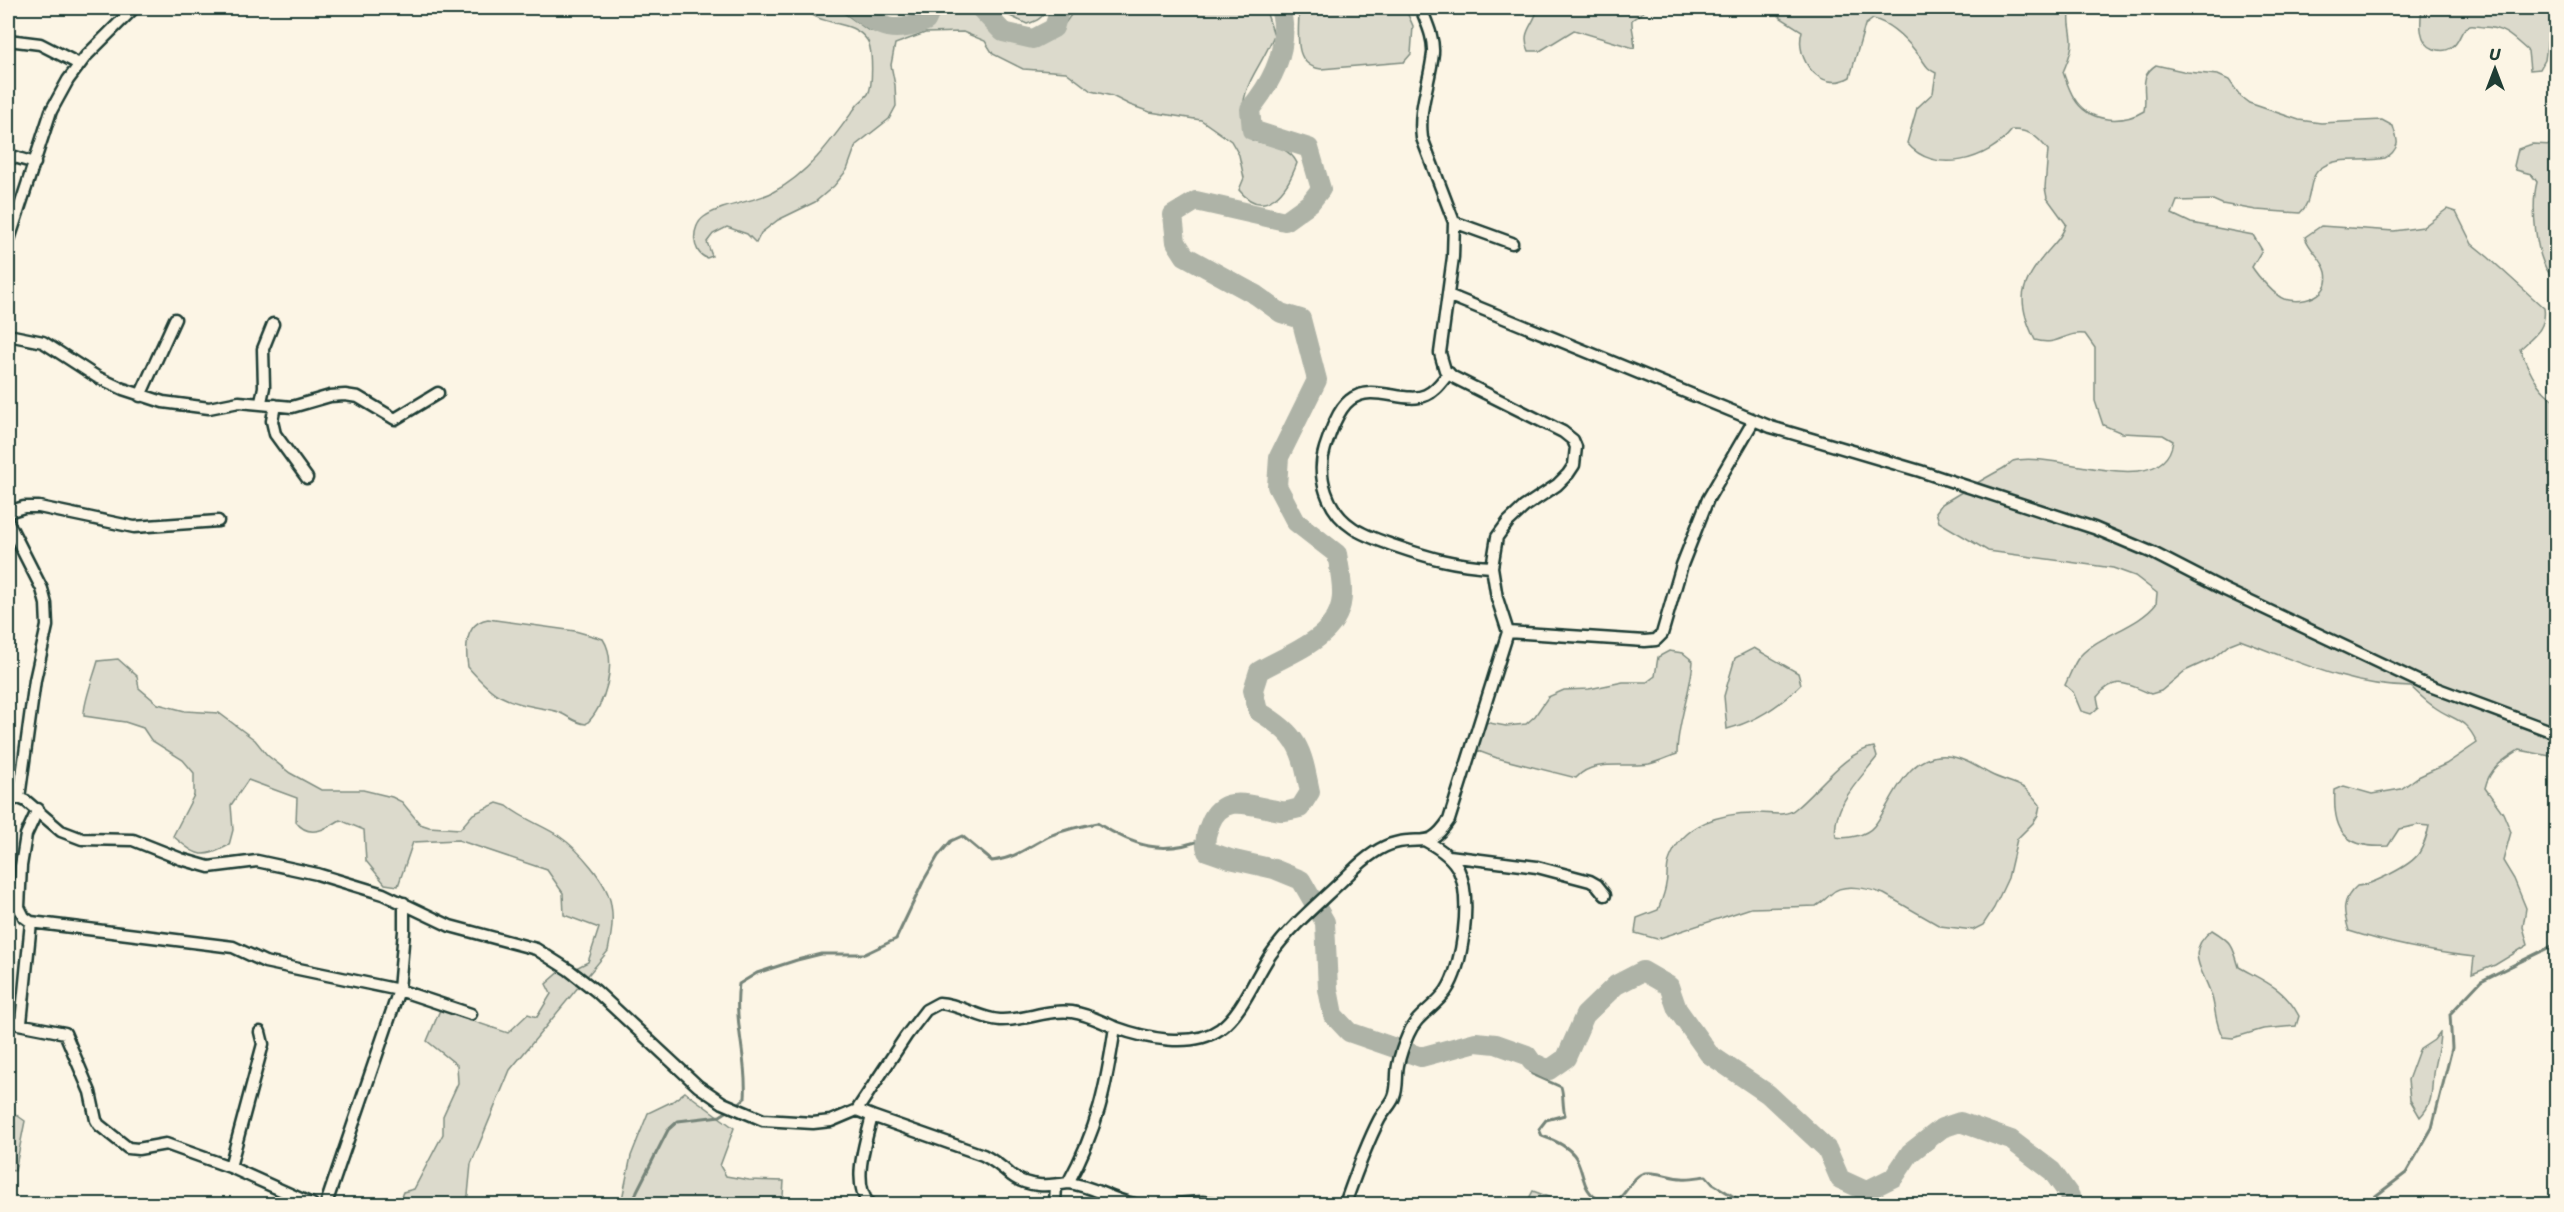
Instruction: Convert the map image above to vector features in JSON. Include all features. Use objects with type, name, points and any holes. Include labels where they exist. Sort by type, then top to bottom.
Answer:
[{"type":"street","points":[[8,243],[51,111],[79,64],[134,8]]},
{"type":"street","points":[[1421,8],[1431,35],[1433,53],[1420,125],[1422,138],[1454,222],[1440,353],[1442,363],[1449,373],[1461,381],[1563,432],[1573,440],[1576,447],[1574,465],[1568,474],[1557,485],[1524,507],[1508,522],[1497,537],[1492,567],[1497,598],[1508,632],[1449,820],[1442,830],[1426,841]]},
{"type":"street","points":[[8,40],[40,44],[79,64]]},
{"type":"street","points":[[8,155],[35,163]]},
{"type":"street","points":[[1454,222],[1512,243]]},
{"type":"street","points":[[1448,295],[1754,420],[2094,528],[2153,553],[2223,589],[2422,683],[2556,733]]},
{"type":"street","points":[[140,396],[175,320]]},
{"type":"street","points":[[261,402],[264,387],[263,349],[273,324]]},
{"type":"street","points":[[8,335],[43,342],[97,377],[140,396],[187,407],[209,408],[239,402],[302,406],[330,396],[345,395],[358,397],[395,419],[438,393]]},
{"type":"street","points":[[1449,373],[1434,390],[1424,396],[1368,393],[1351,399],[1343,407],[1321,460],[1323,484],[1327,496],[1341,516],[1351,527],[1366,535],[1433,560],[1492,567]]},
{"type":"street","points":[[275,405],[272,421],[275,434],[307,478]]},
{"type":"street","points":[[1508,632],[1656,640],[1662,634],[1682,565],[1707,499],[1754,420]]},
{"type":"street","points":[[8,512],[24,507],[39,507],[134,527],[218,521]]},
{"type":"street","points":[[8,522],[42,590],[46,604],[47,626],[13,800],[38,809],[61,831],[82,838],[133,840],[208,867],[257,861],[271,863],[355,884],[404,903],[450,926],[520,943],[549,956],[596,992],[698,1086],[723,1103],[763,1120],[813,1123],[831,1121],[856,1110],[906,1036],[933,1005],[947,1003],[999,1020],[1056,1011],[1075,1013],[1131,1032],[1169,1039],[1203,1037],[1220,1028],[1236,1012],[1272,954],[1292,930],[1356,866],[1387,845],[1406,841],[1426,841],[1449,856],[1460,871],[1463,888],[1463,944],[1457,968],[1447,990],[1431,1008],[1417,1018],[1408,1034],[1398,1064],[1394,1097],[1363,1154],[1345,1204]]},
{"type":"street","points":[[38,809],[26,836],[21,866],[19,907],[24,917],[31,922],[233,947],[265,962],[399,990],[471,1014]]},
{"type":"street","points":[[1449,856],[1537,867],[1590,881],[1597,885],[1605,895]]},
{"type":"street","points":[[326,1204],[399,990],[404,903]]},
{"type":"street","points":[[21,1023],[31,922]]},
{"type":"street","points":[[8,1022],[65,1033],[90,1092],[96,1120],[128,1148],[138,1149],[166,1144],[230,1167],[312,1204]]},
{"type":"street","points":[[1068,1183],[1083,1154],[1102,1104],[1115,1027]]},
{"type":"street","points":[[230,1167],[263,1044],[260,1032]]},
{"type":"street","points":[[856,1110],[983,1155],[996,1161],[1021,1181],[1032,1185],[1068,1183],[1134,1204]]},
{"type":"street","points":[[869,1204],[862,1190],[861,1172],[872,1116]]},
{"type":"street","points":[[1055,1204],[1056,1185]]},
{"type":"street","points":[[1175,1204],[1202,1202],[1222,1204]]},
{"type":"shaded area","points":[[804,8],[837,8],[869,31],[897,33],[916,29],[929,22],[944,8],[971,8],[999,34],[1020,44],[1031,45],[1042,42],[1054,34],[1066,22],[1074,8],[1265,8],[1274,35],[1248,86],[1243,110],[1252,140],[1284,150],[1297,163],[1282,191],[1266,202],[1258,203],[1239,190],[1244,178],[1239,155],[1231,141],[1201,120],[1150,112],[1130,105],[1112,96],[1091,91],[1066,72],[1023,69],[993,54],[985,41],[963,32],[925,33],[895,44],[891,65],[896,106],[889,119],[856,145],[847,170],[834,186],[815,202],[778,220],[761,233],[756,243],[747,234],[727,227],[713,234],[707,242],[712,256],[707,258],[698,251],[696,245],[695,233],[700,221],[712,212],[765,196],[799,175],[810,165],[870,90],[872,67],[867,40],[853,29],[819,18]]},
{"type":"shaded area","points":[[877,8],[911,8],[908,13],[895,15]]},
{"type":"shaded area","points":[[999,8],[1047,8],[1039,19],[1027,24]]},
{"type":"shaded area","points":[[1297,8],[1405,8],[1413,26],[1411,54],[1404,62],[1321,69],[1312,66],[1301,55],[1298,38],[1299,10]]},
{"type":"shaded area","points":[[1538,8],[1649,8],[1632,20],[1634,48],[1574,30],[1540,51],[1529,51],[1527,33]]},
{"type":"shaded area","points":[[1772,8],[2071,8],[2069,17],[2072,46],[2063,72],[2080,106],[2096,116],[2106,119],[2125,118],[2144,111],[2145,80],[2150,70],[2156,65],[2187,72],[2218,75],[2229,80],[2241,97],[2249,103],[2299,120],[2321,123],[2382,120],[2393,126],[2397,142],[2389,156],[2377,159],[2344,160],[2321,168],[2313,178],[2307,202],[2300,213],[2256,210],[2222,204],[2213,200],[2177,201],[2172,214],[2191,223],[2253,235],[2262,250],[2252,267],[2254,271],[2280,297],[2299,300],[2314,297],[2320,293],[2326,281],[2324,267],[2305,237],[2321,226],[2394,231],[2423,227],[2447,209],[2456,212],[2472,244],[2544,308],[2541,326],[2535,336],[2520,349],[2538,385],[2556,401],[2556,757],[2519,750],[2493,770],[2485,788],[2503,813],[2511,832],[2503,861],[2514,879],[2526,908],[2523,927],[2528,945],[2495,965],[2472,974],[2474,957],[2411,947],[2349,931],[2345,918],[2348,896],[2357,886],[2390,874],[2415,858],[2422,847],[2429,826],[2418,825],[2399,829],[2388,846],[2374,846],[2352,841],[2339,827],[2336,817],[2335,790],[2344,786],[2372,794],[2401,789],[2418,777],[2446,764],[2477,743],[2464,724],[2440,711],[2411,687],[2367,683],[2345,678],[2240,640],[2230,644],[2213,658],[2185,671],[2161,691],[2151,694],[2129,685],[2116,684],[2104,690],[2097,697],[2099,707],[2091,714],[2081,711],[2073,692],[2065,685],[2077,660],[2093,645],[2148,612],[2156,604],[2157,593],[2135,576],[2113,568],[1988,551],[1939,522],[1936,512],[1942,504],[2013,461],[2031,459],[2105,470],[2150,469],[2165,459],[2173,441],[2163,435],[2122,433],[2103,425],[2095,401],[2095,348],[2085,334],[2072,335],[2050,342],[2035,340],[2023,303],[2026,283],[2038,263],[2061,235],[2066,224],[2047,198],[2045,188],[2048,150],[2033,135],[2024,131],[2012,130],[1990,149],[1961,160],[1932,159],[1918,153],[1907,143],[1917,108],[1933,93],[1936,73],[1927,67],[1903,37],[1886,24],[1873,19],[1865,25],[1850,77],[1839,81],[1829,81],[1820,78],[1806,63],[1802,53],[1802,31],[1781,18]]},
{"type":"shaded area","points":[[2422,8],[2552,8],[2545,60],[2540,69],[2530,70],[2528,51],[2513,38],[2497,29],[2475,26],[2466,28],[2455,45],[2450,48],[2434,49],[2425,42],[2423,37]]},
{"type":"shaded area","points":[[2532,144],[2553,145],[2556,148],[2556,255],[2553,270],[2549,273],[2537,242],[2534,203],[2537,182],[2531,174],[2516,170],[2514,166],[2518,149]]},
{"type":"shaded area","points":[[488,619],[575,631],[603,639],[609,660],[607,684],[599,707],[586,724],[555,711],[507,699],[491,690],[479,679],[468,667],[468,637],[480,621]]},
{"type":"shaded area","points":[[1754,648],[1798,673],[1801,684],[1767,712],[1727,729],[1724,696],[1735,658]]},
{"type":"shaded area","points":[[1669,651],[1683,653],[1693,661],[1690,685],[1679,730],[1677,754],[1649,764],[1591,768],[1576,778],[1478,751],[1479,731],[1484,722],[1506,726],[1526,724],[1535,716],[1548,697],[1564,690],[1589,689],[1623,682],[1647,682],[1655,676],[1658,657]]},
{"type":"shaded area","points":[[118,659],[137,676],[139,688],[158,704],[185,711],[219,713],[255,740],[267,755],[290,773],[321,790],[363,790],[392,797],[402,802],[420,824],[429,827],[460,829],[473,814],[497,803],[507,806],[567,842],[598,876],[609,896],[612,911],[608,951],[510,1070],[471,1164],[468,1195],[464,1204],[398,1204],[403,1192],[414,1189],[443,1134],[443,1116],[458,1083],[457,1065],[427,1041],[440,1010],[508,1033],[528,1014],[537,1017],[551,994],[546,984],[562,970],[578,967],[588,962],[599,928],[564,915],[563,893],[547,870],[458,840],[413,842],[398,886],[385,884],[366,861],[364,830],[340,820],[318,831],[306,830],[296,822],[297,798],[248,780],[231,805],[233,830],[229,845],[212,853],[194,852],[173,836],[194,795],[194,773],[183,760],[151,740],[143,728],[125,722],[84,716],[98,661]]},
{"type":"shaded area","points":[[1874,747],[1877,757],[1842,804],[1836,826],[1836,837],[1856,836],[1871,829],[1902,780],[1921,762],[1933,757],[1947,756],[1964,760],[1994,776],[2024,788],[2040,805],[2033,823],[2017,839],[2008,878],[1983,925],[1973,930],[1940,926],[1884,894],[1849,887],[1836,890],[1816,906],[1751,908],[1657,939],[1635,933],[1637,918],[1658,910],[1665,891],[1669,861],[1683,837],[1705,822],[1718,818],[1745,813],[1783,814],[1791,811],[1804,802],[1842,764],[1863,750]]},
{"type":"shaded area","points":[[2212,930],[2231,945],[2239,967],[2281,992],[2299,1016],[2296,1026],[2263,1029],[2233,1038],[2223,1037],[2197,954],[2203,938]]},
{"type":"shaded area","points":[[2440,1032],[2431,1097],[2428,1107],[2420,1117],[2410,1100],[2408,1080],[2419,1050],[2434,1040]]},
{"type":"shaded area","points":[[685,1092],[734,1128],[720,1166],[726,1176],[749,1180],[784,1181],[783,1196],[777,1204],[621,1204],[631,1156],[648,1113],[673,1101]]},
{"type":"shaded area","points":[[8,1109],[25,1121],[15,1171],[8,1170]]},
{"type":"shaded area","points":[[1533,1191],[1549,1197],[1557,1204],[1526,1204]]},
{"type":"waterway","points":[[855,8],[880,25],[897,28],[926,21],[932,8]]},
{"type":"waterway","points":[[980,8],[1003,32],[1033,39],[1054,28],[1060,8]]},
{"type":"waterway","points":[[1280,8],[1283,22],[1282,49],[1273,74],[1250,109],[1252,130],[1309,148],[1321,189],[1310,203],[1285,221],[1196,201],[1173,215],[1176,242],[1185,256],[1256,295],[1281,313],[1301,319],[1317,380],[1279,457],[1277,486],[1296,522],[1337,554],[1342,591],[1340,607],[1325,632],[1300,649],[1259,671],[1253,690],[1258,711],[1282,728],[1296,744],[1304,764],[1310,792],[1300,808],[1288,811],[1241,804],[1223,807],[1216,814],[1209,828],[1206,840],[1207,851],[1274,869],[1301,880],[1325,922],[1328,989],[1333,1015],[1349,1032],[1421,1057],[1476,1042],[1496,1044],[1527,1055],[1532,1062],[1549,1070],[1566,1058],[1585,1015],[1616,985],[1643,971],[1669,986],[1677,1009],[1709,1054],[1768,1094],[1827,1149],[1840,1179],[1866,1191],[1894,1177],[1910,1153],[1942,1128],[1960,1122],[2011,1140],[2052,1171],[2070,1196],[2069,1204]]},
{"type":"waterway","points":[[736,1106],[745,1098],[738,1012],[739,984],[757,973],[797,960],[821,954],[865,954],[896,939],[924,880],[938,856],[951,841],[962,836],[992,861],[1017,854],[1057,833],[1097,823],[1123,838],[1149,846],[1175,847],[1204,839]]},
{"type":"waterway","points":[[2365,1204],[2406,1173],[2432,1128],[2452,1048],[2450,1014],[2481,981],[2556,944]]},
{"type":"waterway","points":[[1527,1055],[1528,1066],[1532,1074],[1561,1087],[1562,1090],[1565,1115],[1546,1120],[1539,1129],[1542,1136],[1560,1143],[1574,1155],[1586,1187],[1595,1197],[1602,1201],[1616,1201],[1634,1180],[1645,1173],[1650,1173],[1678,1178],[1706,1176],[1713,1184],[1746,1204]]},
{"type":"waterway","points":[[633,1204],[637,1191],[668,1130],[678,1121],[720,1116],[731,1109]]}]
